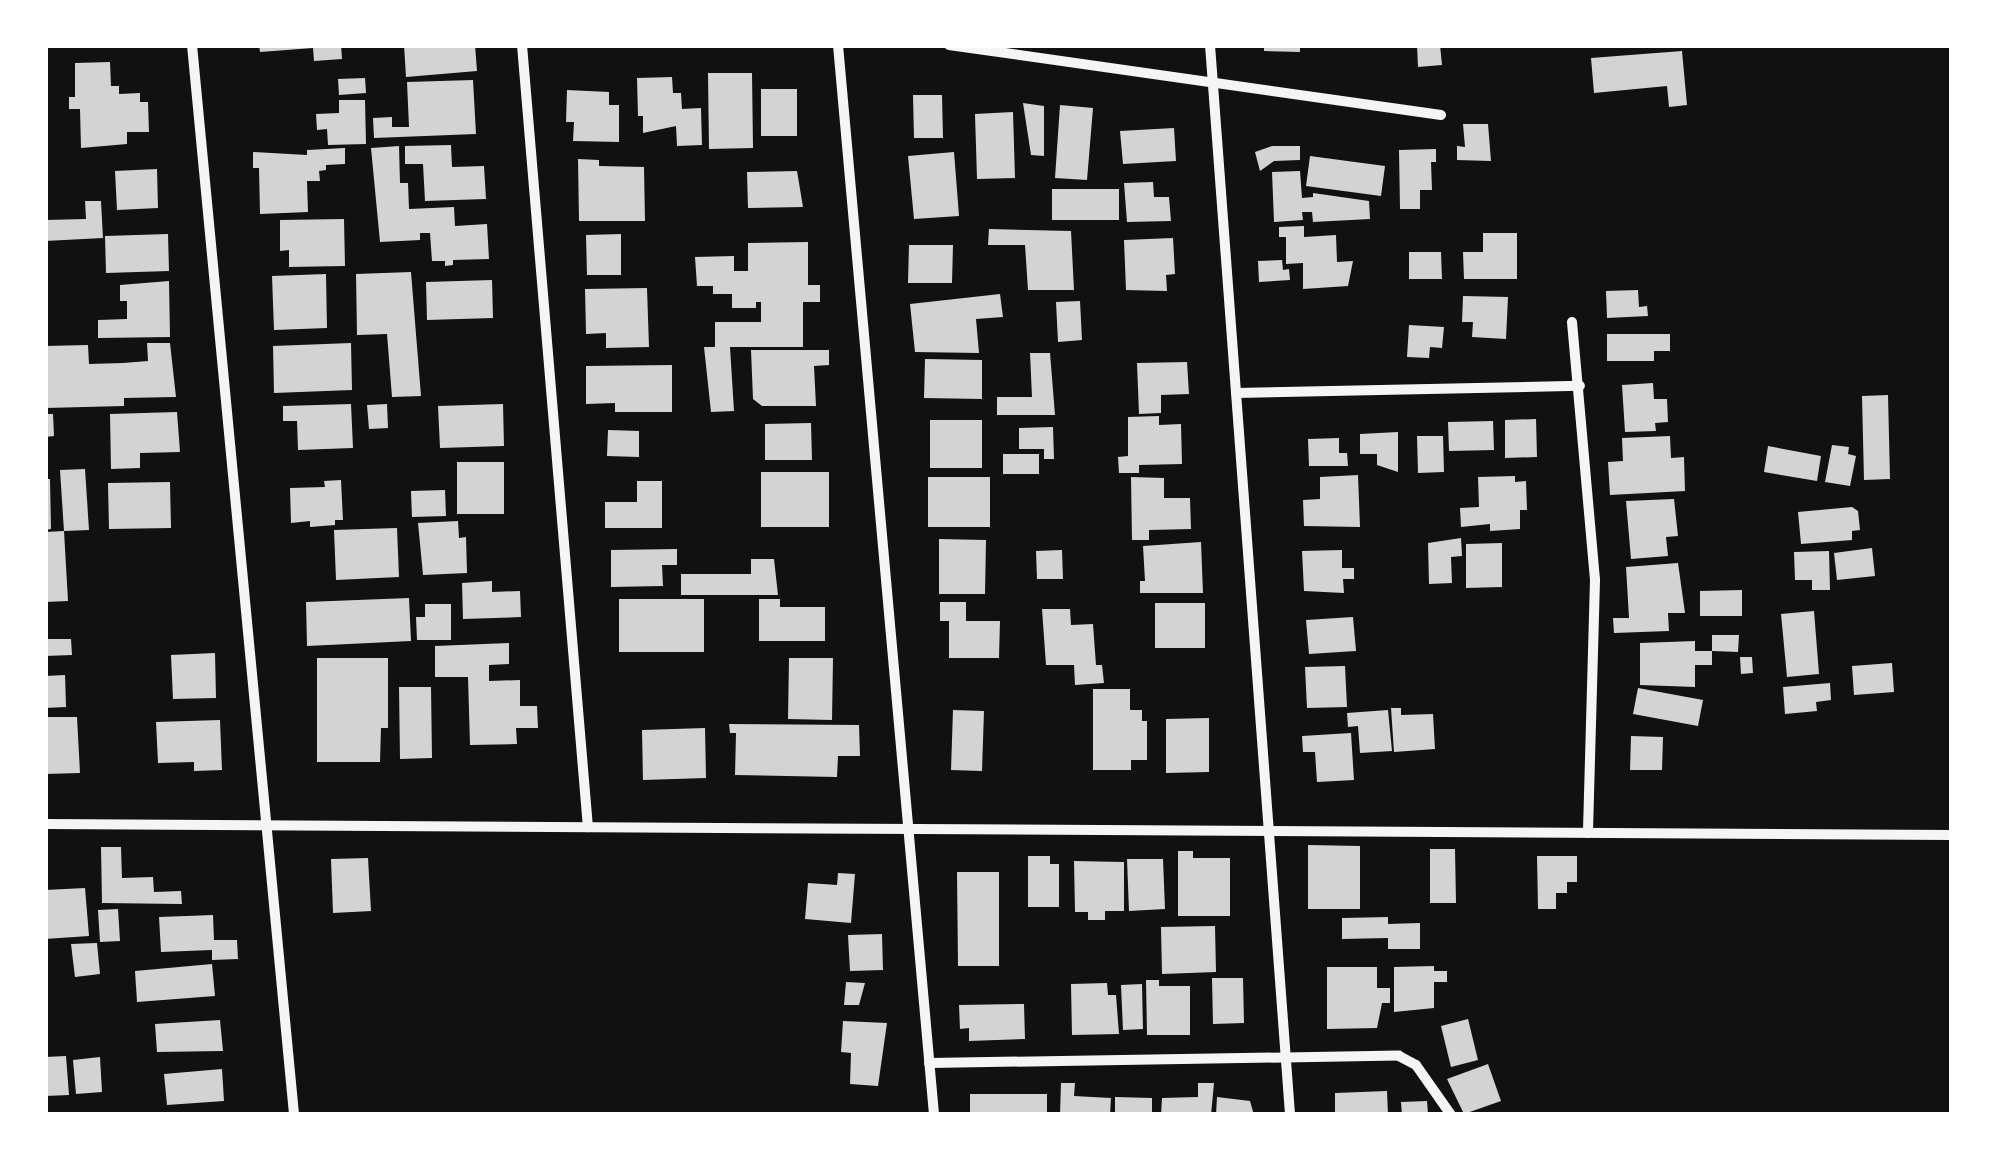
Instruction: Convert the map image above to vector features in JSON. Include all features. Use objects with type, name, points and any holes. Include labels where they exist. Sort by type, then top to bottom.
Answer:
[{"type":"street","points":[[192,45],[294,1115]]},
{"type":"street","points":[[522,45],[588,827]]},
{"type":"street","points":[[838,45],[934,1115]]},
{"type":"street","points":[[948,45],[1441,115]]},
{"type":"street","points":[[1210,45],[1290,1115]]},
{"type":"street","points":[[1572,322],[1595,580],[1588,833]]},
{"type":"street","points":[[1236,392],[1580,386]]},
{"type":"street","points":[[45,824],[1952,835]]},
{"type":"street","points":[[929,1063],[1399,1056],[1416,1066],[1451,1115]]},
{"type":"building","points":[[259,45],[341,45],[342,59],[314,61],[313,48],[260,52]]},
{"type":"building","points":[[404,45],[475,45],[477,71],[406,77]]},
{"type":"building","points":[[1264,45],[1300,45],[1300,52],[1264,51]]},
{"type":"building","points":[[1417,45],[1440,45],[1442,65],[1418,67]]},
{"type":"building","points":[[1682,51],[1687,105],[1669,107],[1667,86],[1594,93],[1591,58]]},
{"type":"building","points":[[110,62],[111,86],[119,86],[119,94],[140,93],[140,102],[148,102],[149,132],[127,132],[127,144],[81,148],[80,109],[69,109],[69,97],[75,97],[75,63]]},
{"type":"building","points":[[708,73],[752,73],[753,148],[709,149]]},
{"type":"building","points":[[672,77],[673,93],[681,93],[682,109],[701,108],[702,145],[677,146],[676,126],[643,133],[643,116],[638,116],[637,78]]},
{"type":"building","points":[[365,78],[366,93],[339,95],[338,79]]},
{"type":"building","points":[[473,80],[476,134],[374,138],[373,118],[392,117],[392,127],[409,127],[407,82]]},
{"type":"building","points":[[761,89],[797,89],[797,136],[761,136]]},
{"type":"building","points":[[567,90],[609,92],[609,105],[619,105],[619,142],[573,141],[574,122],[566,122]]},
{"type":"building","points":[[913,95],[942,95],[943,138],[914,138]]},
{"type":"building","points":[[339,100],[365,100],[366,144],[328,145],[327,129],[317,130],[316,114],[339,113]]},
{"type":"building","points":[[1023,103],[1044,106],[1044,156],[1031,155]]},
{"type":"building","points":[[1060,105],[1093,108],[1087,180],[1055,178]]},
{"type":"building","points":[[1013,112],[1015,178],[977,179],[975,114]]},
{"type":"building","points":[[1463,124],[1488,124],[1491,161],[1457,160],[1457,146],[1465,147]]},
{"type":"building","points":[[1174,128],[1176,161],[1123,164],[1120,131]]},
{"type":"building","points":[[451,145],[452,167],[484,166],[486,199],[425,201],[423,164],[405,164],[405,146]]},
{"type":"building","points":[[399,146],[400,183],[408,183],[409,209],[454,207],[455,226],[487,224],[489,259],[453,260],[453,265],[445,266],[445,261],[432,261],[430,233],[420,233],[420,240],[380,242],[371,148]]},
{"type":"building","points":[[1272,146],[1300,146],[1300,160],[1274,161],[1260,171],[1255,152]]},
{"type":"building","points":[[345,148],[345,164],[326,165],[326,170],[319,171],[320,181],[307,181],[308,212],[260,214],[259,168],[253,168],[253,152],[307,155],[307,150]]},
{"type":"building","points":[[1436,149],[1436,162],[1431,162],[1432,190],[1420,190],[1420,209],[1400,209],[1399,150]]},
{"type":"building","points":[[954,152],[959,216],[914,219],[908,156]]},
{"type":"building","points":[[1310,156],[1385,166],[1381,196],[1306,186]]},
{"type":"building","points":[[578,159],[599,160],[599,166],[644,167],[645,221],[579,221]]},
{"type":"building","points":[[157,169],[158,208],[117,210],[115,171]]},
{"type":"building","points":[[797,171],[803,207],[748,208],[747,172]]},
{"type":"building","points":[[1300,171],[1302,198],[1313,197],[1313,193],[1369,201],[1370,219],[1313,222],[1312,212],[1302,212],[1303,220],[1274,222],[1272,172]]},
{"type":"building","points":[[1153,182],[1154,197],[1169,197],[1171,221],[1127,222],[1124,183]]},
{"type":"building","points":[[1052,189],[1119,189],[1119,220],[1052,220]]},
{"type":"building","points":[[85,201],[101,201],[103,238],[45,241],[45,220],[86,219]]},
{"type":"building","points":[[344,219],[345,266],[289,267],[289,250],[280,251],[280,220]]},
{"type":"building","points":[[1304,226],[1304,237],[1336,235],[1337,262],[1353,261],[1348,286],[1303,289],[1303,263],[1286,264],[1286,237],[1279,237],[1279,227]]},
{"type":"building","points":[[989,229],[1071,231],[1074,290],[1028,290],[1025,245],[988,245]]},
{"type":"building","points":[[1483,233],[1517,233],[1517,279],[1464,279],[1463,252],[1483,252]]},
{"type":"building","points":[[168,234],[169,271],[106,273],[105,236]]},
{"type":"building","points":[[621,234],[621,275],[587,275],[586,235]]},
{"type":"building","points":[[1173,238],[1175,274],[1166,275],[1167,291],[1126,290],[1124,240]]},
{"type":"building","points":[[808,242],[808,285],[820,285],[820,302],[803,302],[803,347],[730,347],[734,411],[711,412],[704,347],[715,347],[715,322],[761,322],[761,302],[756,302],[756,308],[732,308],[732,294],[713,294],[713,286],[697,286],[695,257],[734,256],[734,271],[748,271],[748,243]]},
{"type":"building","points":[[909,245],[953,245],[952,283],[908,283]]},
{"type":"building","points":[[1409,252],[1441,252],[1442,279],[1409,279]]},
{"type":"building","points":[[1282,260],[1283,270],[1289,269],[1290,280],[1259,282],[1258,261]]},
{"type":"building","points":[[411,272],[421,396],[392,397],[387,334],[357,335],[356,274]]},
{"type":"building","points":[[326,274],[327,328],[274,330],[272,276]]},
{"type":"building","points":[[492,280],[493,318],[427,320],[426,282]]},
{"type":"building","points":[[169,281],[170,337],[98,338],[98,320],[127,319],[127,301],[120,301],[120,285]]},
{"type":"building","points":[[647,288],[649,347],[606,348],[606,333],[586,334],[585,289]]},
{"type":"building","points":[[1638,290],[1639,307],[1647,306],[1648,316],[1607,318],[1606,291]]},
{"type":"building","points":[[1000,294],[1003,317],[976,319],[979,353],[915,352],[910,304]]},
{"type":"building","points":[[1463,296],[1508,297],[1506,339],[1472,337],[1473,322],[1462,322]]},
{"type":"building","points":[[1080,301],[1082,340],[1058,342],[1056,302]]},
{"type":"building","points":[[1409,325],[1444,327],[1442,348],[1430,347],[1429,358],[1407,357]]},
{"type":"building","points":[[1607,334],[1670,334],[1670,351],[1654,351],[1654,361],[1607,361]]},
{"type":"building","points":[[147,343],[170,343],[176,397],[124,398],[124,406],[45,408],[45,346],[88,345],[89,364],[123,363],[148,361]]},
{"type":"building","points":[[351,343],[352,390],[274,393],[273,346]]},
{"type":"building","points":[[751,350],[829,350],[829,365],[814,366],[816,406],[762,406],[753,399]]},
{"type":"building","points":[[1030,353],[1050,353],[1055,415],[997,415],[997,397],[1032,397]]},
{"type":"building","points":[[925,359],[982,360],[982,399],[924,398]]},
{"type":"building","points":[[1187,362],[1189,394],[1161,395],[1161,413],[1139,414],[1137,363]]},
{"type":"building","points":[[672,365],[672,412],[615,412],[615,403],[586,404],[586,366]]},
{"type":"building","points":[[1653,383],[1654,399],[1667,399],[1668,422],[1655,423],[1656,431],[1625,432],[1622,385]]},
{"type":"building","points":[[1888,395],[1890,479],[1864,480],[1862,396]]},
{"type":"building","points":[[351,404],[353,448],[298,450],[297,421],[283,421],[283,406]]},
{"type":"building","points":[[387,404],[388,428],[369,429],[367,405]]},
{"type":"building","points":[[503,404],[504,446],[440,448],[438,406]]},
{"type":"building","points":[[177,412],[180,452],[140,453],[140,468],[111,469],[110,414]]},
{"type":"building","points":[[45,414],[53,414],[54,436],[45,437]]},
{"type":"building","points":[[1159,416],[1159,425],[1181,424],[1182,464],[1139,465],[1139,473],[1119,473],[1118,457],[1128,456],[1128,417]]},
{"type":"building","points":[[1536,419],[1537,457],[1505,458],[1505,420]]},
{"type":"building","points":[[930,420],[982,420],[982,468],[930,468]]},
{"type":"building","points":[[1493,421],[1494,450],[1449,451],[1448,422]]},
{"type":"building","points":[[811,423],[812,460],[765,460],[765,424]]},
{"type":"building","points":[[1053,427],[1054,459],[1044,459],[1044,449],[1019,449],[1019,428]]},
{"type":"building","points":[[608,430],[639,431],[639,457],[607,456]]},
{"type":"building","points":[[1398,432],[1398,472],[1377,465],[1377,454],[1360,454],[1360,434]]},
{"type":"building","points":[[1417,436],[1443,436],[1444,472],[1418,473]]},
{"type":"building","points":[[1670,436],[1671,458],[1684,457],[1685,491],[1610,495],[1608,462],[1623,461],[1622,438]]},
{"type":"building","points":[[1339,438],[1339,453],[1347,453],[1348,466],[1309,466],[1308,439]]},
{"type":"building","points":[[1832,445],[1849,447],[1848,454],[1856,456],[1850,486],[1825,482]]},
{"type":"building","points":[[1768,446],[1821,456],[1817,481],[1764,472]]},
{"type":"building","points":[[1003,454],[1039,454],[1039,474],[1003,474]]},
{"type":"building","points":[[457,462],[504,462],[504,514],[457,514]]},
{"type":"building","points":[[85,469],[89,530],[64,531],[60,470]]},
{"type":"building","points":[[761,472],[829,472],[829,527],[761,527]]},
{"type":"building","points":[[1358,475],[1360,527],[1304,526],[1303,500],[1320,499],[1320,477]]},
{"type":"building","points":[[1515,476],[1515,482],[1526,481],[1527,510],[1520,510],[1520,529],[1490,531],[1490,524],[1461,527],[1460,508],[1479,507],[1478,477]]},
{"type":"building","points":[[928,477],[990,477],[990,527],[928,527]]},
{"type":"building","points":[[1131,477],[1164,478],[1164,498],[1190,498],[1191,529],[1149,530],[1149,540],[1132,540]]},
{"type":"building","points":[[45,479],[50,479],[51,529],[45,530]]},
{"type":"building","points":[[341,480],[343,520],[335,520],[335,525],[310,527],[310,521],[291,523],[290,488],[325,487],[324,481]]},
{"type":"building","points":[[637,481],[662,481],[662,528],[605,528],[605,502],[637,502]]},
{"type":"building","points":[[170,482],[171,528],[109,529],[108,483]]},
{"type":"building","points":[[445,490],[446,516],[412,517],[411,491]]},
{"type":"building","points":[[1674,499],[1678,536],[1666,537],[1668,556],[1631,559],[1626,501]]},
{"type":"building","points":[[1852,507],[1858,511],[1860,530],[1852,531],[1852,540],[1801,544],[1798,512]]},
{"type":"building","points":[[458,521],[459,538],[466,537],[467,573],[423,575],[418,523]]},
{"type":"building","points":[[397,528],[399,577],[336,580],[334,530]]},
{"type":"building","points":[[64,531],[68,601],[45,602],[45,532]]},
{"type":"building","points":[[1461,538],[1462,556],[1451,557],[1452,583],[1429,584],[1428,543]]},
{"type":"building","points":[[939,539],[986,540],[985,594],[939,594]]},
{"type":"building","points":[[1201,542],[1203,593],[1140,593],[1140,581],[1145,581],[1143,546]]},
{"type":"building","points":[[1502,543],[1502,587],[1466,588],[1466,544]]},
{"type":"building","points":[[1872,548],[1875,576],[1837,580],[1834,553]]},
{"type":"building","points":[[677,549],[677,565],[662,565],[663,586],[611,587],[611,550]]},
{"type":"building","points":[[1062,550],[1063,579],[1037,579],[1036,551]]},
{"type":"building","points":[[1342,550],[1342,568],[1354,568],[1354,579],[1343,579],[1344,593],[1304,591],[1302,551]]},
{"type":"building","points":[[1829,551],[1830,590],[1812,590],[1812,580],[1795,580],[1794,552]]},
{"type":"building","points":[[751,559],[774,559],[778,595],[681,595],[681,574],[751,574]]},
{"type":"building","points":[[1678,563],[1685,613],[1668,613],[1669,631],[1614,633],[1613,618],[1629,618],[1626,567]]},
{"type":"building","points":[[492,581],[492,592],[520,591],[521,617],[463,619],[462,583]]},
{"type":"building","points":[[1742,590],[1742,616],[1700,616],[1700,591]]},
{"type":"building","points":[[409,598],[411,641],[307,646],[306,602]]},
{"type":"building","points":[[619,599],[704,599],[704,652],[619,652]]},
{"type":"building","points":[[759,599],[780,599],[780,607],[825,607],[825,641],[759,641]]},
{"type":"building","points":[[940,602],[966,602],[966,621],[1000,621],[999,658],[949,658],[949,621],[940,621]]},
{"type":"building","points":[[1155,603],[1205,603],[1205,648],[1155,648]]},
{"type":"building","points":[[425,604],[451,604],[451,640],[417,640],[416,617],[425,617]]},
{"type":"building","points":[[1042,609],[1070,609],[1071,625],[1093,624],[1096,665],[1102,665],[1104,683],[1075,685],[1074,665],[1046,665]]},
{"type":"building","points":[[1814,611],[1819,674],[1787,677],[1781,614]]},
{"type":"building","points":[[1353,617],[1356,651],[1309,654],[1306,620]]},
{"type":"building","points":[[1712,635],[1739,635],[1738,652],[1712,651]]},
{"type":"building","points":[[48,639],[71,639],[72,655],[45,656]]},
{"type":"building","points":[[1695,641],[1695,651],[1712,651],[1712,665],[1695,665],[1695,687],[1640,685],[1640,643]]},
{"type":"building","points":[[509,643],[509,664],[489,665],[489,681],[520,680],[520,706],[537,706],[538,728],[516,728],[517,744],[470,745],[468,677],[435,677],[435,646]]},
{"type":"building","points":[[215,653],[216,698],[173,699],[171,655]]},
{"type":"building","points":[[1740,657],[1752,657],[1753,673],[1741,674]]},
{"type":"building","points":[[317,658],[388,658],[388,728],[381,728],[380,762],[317,762]]},
{"type":"building","points":[[789,658],[833,658],[832,720],[788,719]]},
{"type":"building","points":[[1892,663],[1894,692],[1854,695],[1852,666]]},
{"type":"building","points":[[1345,666],[1347,707],[1307,708],[1305,667]]},
{"type":"building","points":[[65,675],[66,707],[45,708],[45,676]]},
{"type":"building","points":[[1830,683],[1831,700],[1816,702],[1817,711],[1785,714],[1783,687]]},
{"type":"building","points":[[399,687],[431,687],[432,758],[400,759]]},
{"type":"building","points":[[1638,688],[1703,700],[1698,726],[1633,714]]},
{"type":"building","points":[[1093,689],[1130,689],[1130,710],[1142,710],[1142,721],[1147,721],[1147,760],[1131,760],[1131,770],[1093,770]]},
{"type":"building","points":[[1391,708],[1401,708],[1401,715],[1433,714],[1435,749],[1394,752]]},
{"type":"building","points":[[953,710],[984,711],[982,771],[951,770]]},
{"type":"building","points":[[1388,710],[1392,751],[1360,753],[1358,726],[1348,727],[1347,713]]},
{"type":"building","points":[[45,717],[77,717],[80,773],[45,774]]},
{"type":"building","points":[[1209,718],[1209,772],[1166,773],[1166,719]]},
{"type":"building","points":[[220,720],[222,770],[194,771],[194,762],[158,763],[156,722]]},
{"type":"building","points":[[729,724],[859,725],[860,756],[838,756],[837,777],[735,775],[736,733],[730,733]]},
{"type":"building","points":[[705,728],[706,778],[643,780],[642,730]]},
{"type":"building","points":[[1351,733],[1354,780],[1317,782],[1315,752],[1303,752],[1302,736]]},
{"type":"building","points":[[1631,736],[1663,737],[1662,770],[1630,770]]},
{"type":"building","points":[[1308,845],[1360,846],[1360,909],[1308,909]]},
{"type":"building","points":[[101,847],[121,847],[122,878],[153,877],[154,892],[181,891],[182,904],[102,903]]},
{"type":"building","points":[[1430,849],[1455,849],[1456,903],[1430,903]]},
{"type":"building","points":[[1178,851],[1193,851],[1193,858],[1230,858],[1230,916],[1178,916]]},
{"type":"building","points":[[1028,856],[1050,856],[1050,864],[1059,864],[1059,907],[1028,907]]},
{"type":"building","points":[[1537,856],[1577,856],[1577,882],[1567,882],[1567,893],[1556,893],[1556,909],[1538,909]]},
{"type":"building","points":[[368,858],[371,911],[333,913],[331,859]]},
{"type":"building","points":[[1127,859],[1163,859],[1165,909],[1129,911]]},
{"type":"building","points":[[1074,861],[1124,862],[1124,911],[1105,911],[1105,920],[1088,920],[1088,912],[1075,912]]},
{"type":"building","points":[[957,872],[999,872],[999,966],[958,966]]},
{"type":"building","points":[[838,873],[855,874],[851,923],[805,919],[808,883],[837,885]]},
{"type":"building","points":[[85,888],[89,936],[45,939],[45,890]]},
{"type":"building","points":[[118,909],[120,941],[100,942],[98,910]]},
{"type":"building","points":[[213,915],[214,940],[237,940],[238,959],[212,960],[212,950],[161,952],[159,917]]},
{"type":"building","points":[[1388,917],[1388,924],[1420,923],[1420,949],[1388,949],[1388,938],[1342,939],[1342,918]]},
{"type":"building","points":[[1215,926],[1216,972],[1162,974],[1161,927]]},
{"type":"building","points":[[882,934],[883,970],[850,971],[848,935]]},
{"type":"building","points":[[97,943],[100,974],[75,977],[71,944]]},
{"type":"building","points":[[212,964],[215,996],[137,1002],[135,971]]},
{"type":"building","points":[[1434,966],[1434,971],[1447,971],[1447,982],[1434,982],[1434,1008],[1394,1012],[1394,967]]},
{"type":"building","points":[[1327,967],[1377,967],[1377,988],[1390,988],[1390,1003],[1382,1003],[1377,1028],[1327,1029]]},
{"type":"building","points":[[1212,978],[1243,978],[1244,1023],[1213,1024]]},
{"type":"building","points":[[1146,980],[1159,980],[1159,986],[1190,986],[1190,1035],[1147,1035]]},
{"type":"building","points":[[846,982],[865,983],[859,1005],[844,1005]]},
{"type":"building","points":[[1107,983],[1108,995],[1116,995],[1119,1034],[1072,1035],[1071,984]]},
{"type":"building","points":[[1142,984],[1143,1029],[1123,1030],[1121,985]]},
{"type":"building","points":[[1024,1004],[1025,1039],[969,1041],[969,1028],[960,1029],[959,1005]]},
{"type":"building","points":[[1468,1019],[1478,1060],[1451,1067],[1441,1026]]},
{"type":"building","points":[[220,1020],[223,1051],[157,1052],[155,1024]]},
{"type":"building","points":[[843,1021],[887,1023],[878,1086],[850,1084],[851,1053],[841,1052]]},
{"type":"building","points":[[66,1056],[69,1095],[45,1096],[45,1057]]},
{"type":"building","points":[[100,1057],[102,1092],[76,1094],[73,1060]]},
{"type":"building","points":[[1488,1064],[1501,1101],[1464,1114],[1447,1079]]},
{"type":"building","points":[[222,1069],[224,1101],[167,1105],[164,1074]]},
{"type":"building","points":[[1061,1083],[1075,1083],[1074,1096],[1111,1098],[1110,1115],[1060,1115]]},
{"type":"building","points":[[1198,1083],[1214,1083],[1211,1115],[1161,1115],[1162,1098],[1198,1097]]},
{"type":"building","points":[[1387,1091],[1388,1115],[1335,1115],[1335,1093]]},
{"type":"building","points":[[970,1094],[1047,1094],[1047,1115],[970,1115]]},
{"type":"building","points":[[1115,1097],[1152,1098],[1152,1115],[1115,1115]]},
{"type":"building","points":[[1217,1097],[1250,1101],[1254,1115],[1216,1115]]},
{"type":"building","points":[[1427,1101],[1428,1114],[1402,1115],[1401,1102]]}]
